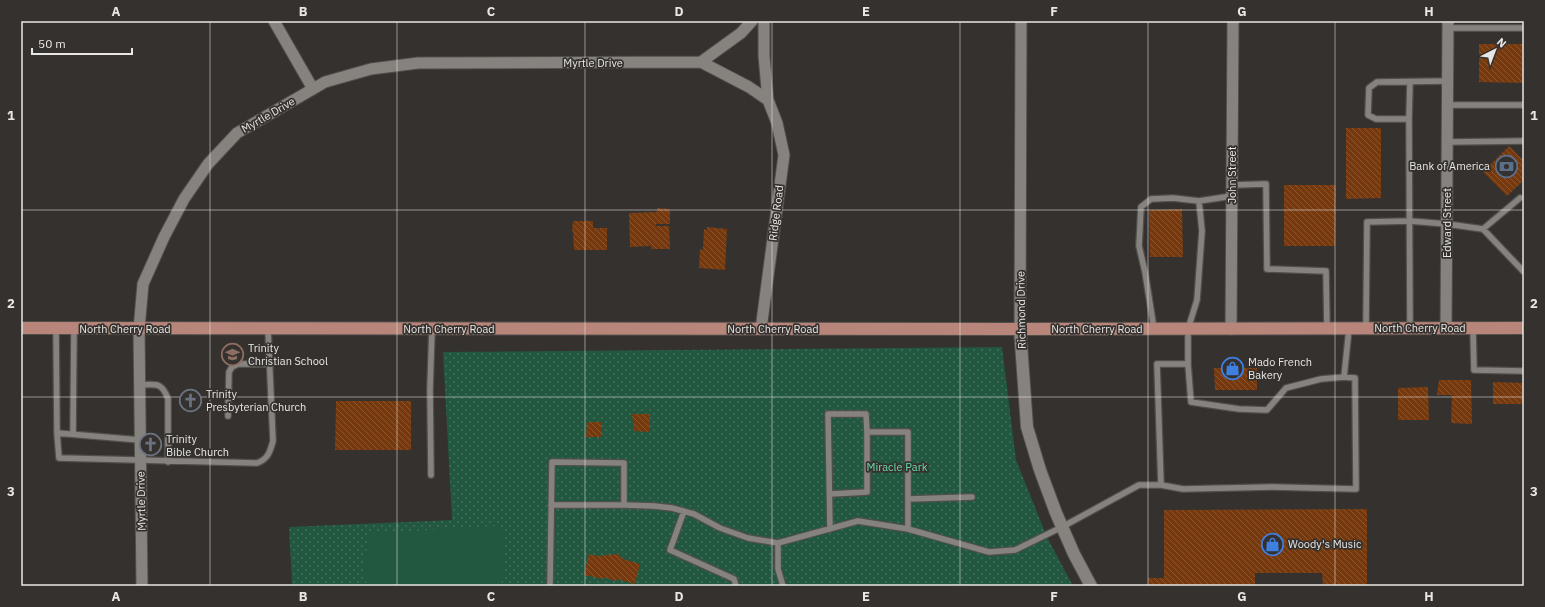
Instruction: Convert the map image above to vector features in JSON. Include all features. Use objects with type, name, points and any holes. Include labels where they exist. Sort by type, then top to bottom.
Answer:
[{"type":"main road","name":"North Cherry Road","points":[[21,328],[1020,330],[1349,329],[1366,327],[1524,328]]},
{"type":"street","points":[[274,21],[313,89]]},
{"type":"street","points":[[752,21],[741,33],[702,62],[749,87],[768,100]]},
{"type":"street","name":"Ridge Road","points":[[761,329],[784,155],[777,124],[768,100],[764,56],[764,21]]},
{"type":"street","name":"Richmond Drive","points":[[1021,21],[1020,330],[1027,427],[1040,470],[1062,527],[1090,586]]},
{"type":"street","name":"John Street","points":[[1231,329],[1233,21]]},
{"type":"street","name":"Edward Street","points":[[1446,328],[1448,24]]},
{"type":"street","name":"Myrtle Drive","points":[[142,586],[139,328],[143,284],[164,237],[184,199],[208,164],[238,133],[324,82],[371,69],[418,63],[702,62]]},
{"type":"lane","points":[[1448,24],[1524,28]]},
{"type":"lane","points":[[1409,118],[1376,118],[1368,115],[1369,88],[1377,82],[1448,81]]},
{"type":"lane","points":[[1410,82],[1410,328]]},
{"type":"lane","points":[[1448,105],[1524,105]]},
{"type":"lane","points":[[1447,142],[1524,141]]},
{"type":"lane","points":[[1232,184],[1266,184],[1268,269],[1326,271],[1326,329]]},
{"type":"lane","points":[[1154,329],[1145,272],[1139,246],[1141,207],[1151,199],[1173,198],[1200,201],[1232,196]]},
{"type":"lane","points":[[1483,230],[1520,198]]},
{"type":"lane","points":[[552,505],[624,505],[672,508],[694,514],[720,528],[748,538],[778,542],[858,522],[908,529],[989,552],[1015,550],[1062,527],[1139,485],[1161,485],[1182,489],[1356,488],[1355,378],[1344,376],[1321,378],[1286,388],[1267,410],[1239,409],[1191,402],[1188,364],[1188,329],[1197,300],[1202,231],[1200,201]]},
{"type":"lane","points":[[1366,327],[1367,222],[1410,221],[1447,224],[1483,230],[1524,272]]},
{"type":"lane","points":[[56,328],[57,433],[59,458],[257,464],[265,460],[270,454],[273,441],[268,329]]},
{"type":"lane","points":[[1473,328],[1474,370],[1524,371]]},
{"type":"lane","points":[[73,434],[74,329]]},
{"type":"lane","points":[[431,475],[430,389],[432,329]]},
{"type":"lane","points":[[1344,376],[1349,329]]},
{"type":"lane","points":[[228,416],[229,372],[232,367],[238,364],[270,364]]},
{"type":"lane","points":[[1161,485],[1157,364],[1188,364]]},
{"type":"lane","points":[[140,385],[154,384],[160,386],[165,391],[168,400],[168,462]]},
{"type":"lane","points":[[830,494],[867,492],[866,414],[828,414],[830,529]]},
{"type":"lane","points":[[867,432],[908,432],[908,529]]},
{"type":"lane","points":[[57,433],[140,440]]},
{"type":"lane","points":[[550,586],[552,462],[624,463],[624,505]]},
{"type":"lane","points":[[908,499],[972,497]]},
{"type":"lane","points":[[684,511],[670,550],[734,579],[736,586]]},
{"type":"lane","points":[[778,542],[778,569],[783,586]]},
{"type":"green space","name":"Miracle Park","points":[[1002,347],[1016,460],[1047,537],[1073,586],[292,586],[289,527],[452,520],[443,352]]},
{"type":"green space","points":[[496,526],[503,533],[503,572],[501,586],[367,586],[364,566],[369,534]]},
{"type":"building","points":[[1479,44],[1524,44],[1524,83],[1479,82]]},
{"type":"building","points":[[1346,128],[1381,128],[1381,198],[1346,199]]},
{"type":"building","name":"Bank of America","points":[[1509,146],[1524,161],[1524,180],[1507,196],[1483,172]]},
{"type":"building","points":[[1284,185],[1336,185],[1335,246],[1284,246]]},
{"type":"building","points":[[657,208],[670,209],[670,224],[656,224],[656,226],[669,226],[670,249],[651,249],[651,246],[630,247],[629,213],[657,212]]},
{"type":"building","points":[[1182,209],[1183,257],[1150,257],[1149,210]]},
{"type":"building","points":[[573,221],[593,221],[593,228],[607,228],[607,250],[574,250],[572,231]]},
{"type":"building","points":[[707,227],[727,229],[725,270],[699,268],[700,249],[703,250],[704,229],[707,230]]},
{"type":"building","points":[[1214,368],[1257,368],[1257,390],[1215,390]]},
{"type":"building","points":[[1439,380],[1471,380],[1472,424],[1451,423],[1452,395],[1437,395]]},
{"type":"building","points":[[1493,382],[1524,383],[1524,404],[1493,404]]},
{"type":"building","points":[[1428,387],[1429,420],[1398,420],[1398,388]]},
{"type":"building","points":[[336,401],[411,401],[411,450],[335,450]]},
{"type":"building","points":[[632,414],[650,414],[649,432],[634,431]]},
{"type":"building","points":[[587,422],[601,422],[601,437],[586,437]]},
{"type":"building","points":[[1367,509],[1367,586],[1323,586],[1322,573],[1255,573],[1255,586],[1148,586],[1148,578],[1164,578],[1164,510]]},
{"type":"building","points":[[589,554],[598,556],[618,554],[623,559],[640,564],[635,584],[617,579],[616,581],[603,577],[603,579],[584,575]]},
{"type":"place","name":"Bank of America","points":[[1506,166]]},
{"type":"place","name":"Trinity Christian School","points":[[233,354]]},
{"type":"place","name":"Mado French Bakery","points":[[1233,368]]},
{"type":"place","name":"Trinity Presbyterian Church","points":[[191,400]]},
{"type":"place","name":"Trinity Bible Church","points":[[150,445]]},
{"type":"place","name":"Woody's Music","points":[[1273,544]]}]
